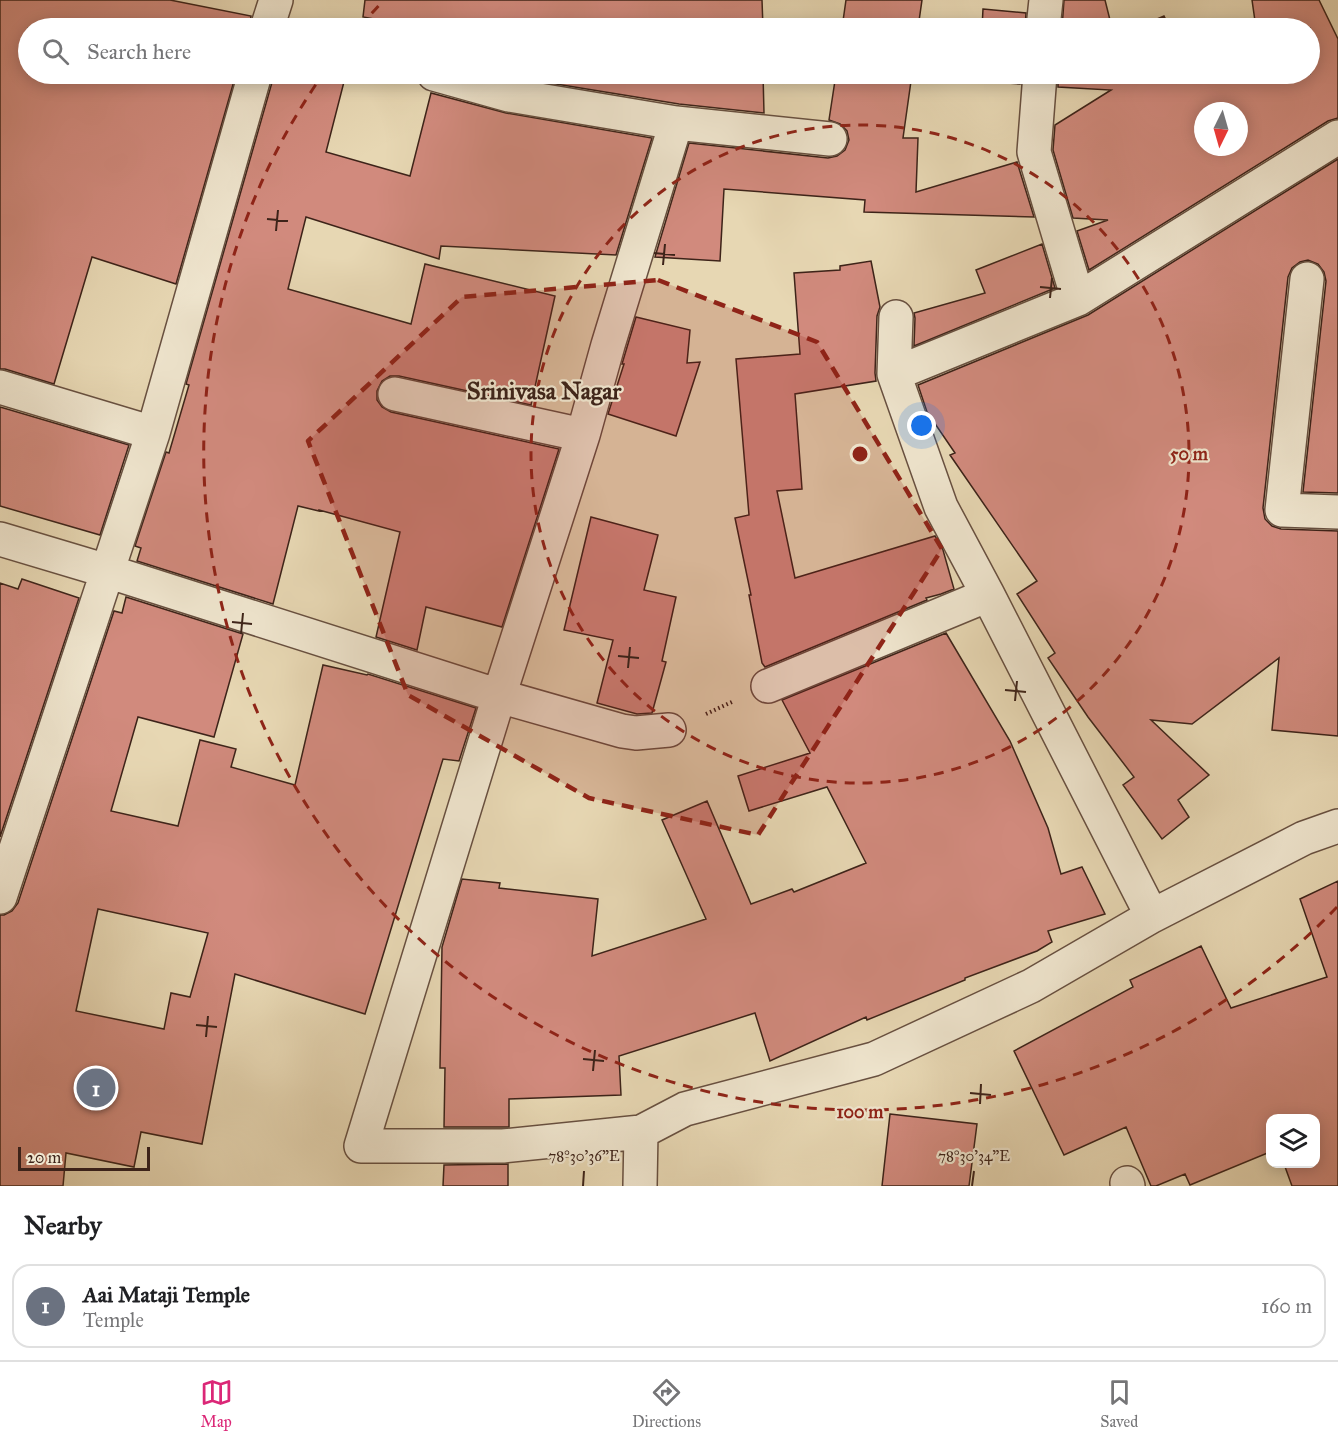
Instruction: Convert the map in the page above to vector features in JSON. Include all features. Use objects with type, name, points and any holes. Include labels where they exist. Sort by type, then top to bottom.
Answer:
[{"type":"street","points":[[1044,18],[1046,0]]},
{"type":"street","points":[[0,897],[153,433],[252,84]]},
{"type":"street","points":[[470,84],[509,95],[676,123],[830,139]]},
{"type":"street","points":[[1039,84],[1034,152],[1078,299]]},
{"type":"street","points":[[676,123],[583,435],[499,696],[361,1146],[503,1146],[641,1132],[686,1109],[874,1059],[1031,986],[1152,916],[1304,838],[1338,826]]},
{"type":"street","points":[[894,374],[1078,299],[1338,137]]},
{"type":"street","points":[[1307,279],[1282,510],[1338,512]]},
{"type":"street","points":[[897,317],[894,374],[941,507],[1152,916]]},
{"type":"street","points":[[0,387],[153,433]]},
{"type":"street","points":[[395,394],[583,435]]},
{"type":"street","points":[[0,539],[499,696],[622,731],[636,733],[669,730]]},
{"type":"street","points":[[768,686],[988,595]]},
{"type":"street","points":[[640,1186],[641,1132]]},
{"type":"path","points":[[669,730],[768,686]]},
{"type":"highlighted area","points":[[658,280],[817,342],[942,549],[758,835],[589,798],[408,695],[308,441],[462,297]]},
{"type":"building","points":[[0,0],[170,0],[251,16],[251,18],[18,18],[18,84],[233,84],[176,284],[92,257],[54,384],[0,369]]},
{"type":"building","points":[[365,0],[762,0],[763,18],[368,18],[363,17]]},
{"type":"building","points":[[846,0],[922,0],[919,18],[843,18]]},
{"type":"building","points":[[1064,0],[1105,0],[1110,18],[1063,18]]},
{"type":"building","points":[[1252,0],[1319,0],[1338,39],[1338,118],[1328,121],[1089,270],[1077,231],[1108,220],[1073,218],[1053,150],[1055,125],[1111,90],[1058,87],[1058,84],[1320,84],[1320,18],[1255,18]]},
{"type":"building","points":[[983,9],[1026,13],[1026,18],[983,18]]},
{"type":"building","points":[[272,84],[343,84],[326,152],[410,176],[431,93],[506,113],[652,138],[616,255],[441,246],[439,259],[306,217],[288,289],[411,324],[425,264],[555,296],[531,405],[399,376],[390,376],[382,381],[377,391],[377,400],[382,407],[391,412],[559,449],[502,627],[426,607],[417,650],[376,637],[400,532],[298,506],[273,604],[137,561],[141,548],[135,546],[166,452],[169,453],[189,385],[186,384]]},
{"type":"building","points":[[556,84],[763,84],[764,113],[679,104]]},
{"type":"building","points":[[834,84],[911,84],[903,138],[918,138],[916,192],[1017,162],[1034,217],[864,212],[865,200],[724,189],[720,261],[655,257],[689,143],[828,158],[837,156],[845,150],[849,140],[847,131],[840,124],[829,120]]},
{"type":"building","points":[[1338,159],[1338,493],[1303,492],[1326,281],[1324,272],[1318,264],[1308,260],[1292,268],[1288,277],[1263,508],[1265,519],[1272,526],[1281,529],[1338,531],[1338,736],[1272,730],[1279,658],[1192,724],[1151,720],[1209,775],[1178,800],[1189,817],[1162,839],[1123,785],[1134,777],[1088,717],[1048,658],[1055,653],[1017,594],[1037,581],[950,455],[955,453],[927,412],[918,385],[1088,315]]},
{"type":"building","points":[[1042,244],[1055,288],[914,346],[914,313],[985,293],[976,270]]},
{"type":"building","points":[[871,261],[880,307],[877,316],[876,381],[795,394],[802,489],[777,491],[795,578],[935,536],[943,550],[954,589],[926,598],[927,600],[765,667],[762,663],[735,518],[749,515],[736,359],[800,354],[794,273],[840,270],[840,266]]},
{"type":"building","points":[[636,317],[690,330],[687,363],[700,362],[676,436],[608,414]]},
{"type":"building","points":[[0,407],[129,445],[100,535],[0,506]]},
{"type":"building","points":[[591,517],[658,535],[644,590],[676,597],[662,661],[666,662],[652,713],[637,714],[597,703],[613,640],[564,630]]},
{"type":"building","points":[[22,579],[79,598],[0,837],[0,583],[18,589]]},
{"type":"building","points":[[126,597],[243,634],[214,737],[138,717],[111,811],[178,826],[200,740],[236,749],[231,767],[295,785],[323,665],[368,674],[476,708],[459,761],[443,759],[365,1014],[235,974],[202,1144],[141,1132],[134,1167],[66,1153],[63,1186],[0,1186],[0,915],[12,911],[18,903],[114,611],[122,613]],"holes":[[[98,909],[208,933],[190,997],[171,993],[164,1029],[76,1011]]]},
{"type":"building","points":[[946,633],[1010,741],[1048,828],[1061,874],[1082,867],[1105,914],[1048,931],[1052,942],[1037,951],[965,978],[965,980],[867,1020],[866,1017],[770,1061],[755,1013],[619,1056],[621,1095],[509,1099],[509,1127],[444,1127],[445,1068],[440,1068],[442,947],[462,879],[500,883],[499,888],[598,899],[592,956],[706,919],[662,820],[707,801],[751,904],[792,889],[794,892],[866,863],[827,787],[749,811],[738,776],[810,753],[782,700]]},
{"type":"building","points":[[1338,881],[1338,1186],[1292,1186],[1285,1168],[1320,1168],[1320,1114],[1266,1114],[1266,1154],[1190,1185],[1185,1174],[1151,1186],[1126,1127],[1064,1155],[1014,1051],[1133,987],[1130,980],[1201,946],[1231,1008],[1327,977],[1300,899]]},
{"type":"building","points":[[890,1114],[977,1124],[969,1186],[882,1186]]},
{"type":"building","points":[[508,1164],[508,1186],[443,1186],[444,1165]]},
{"type":"place","name":"Aai Mataji Temple","points":[[96,1088]]},
{"type":"district","name":"Srinivasa Nagar","points":[[544,391]]}]
